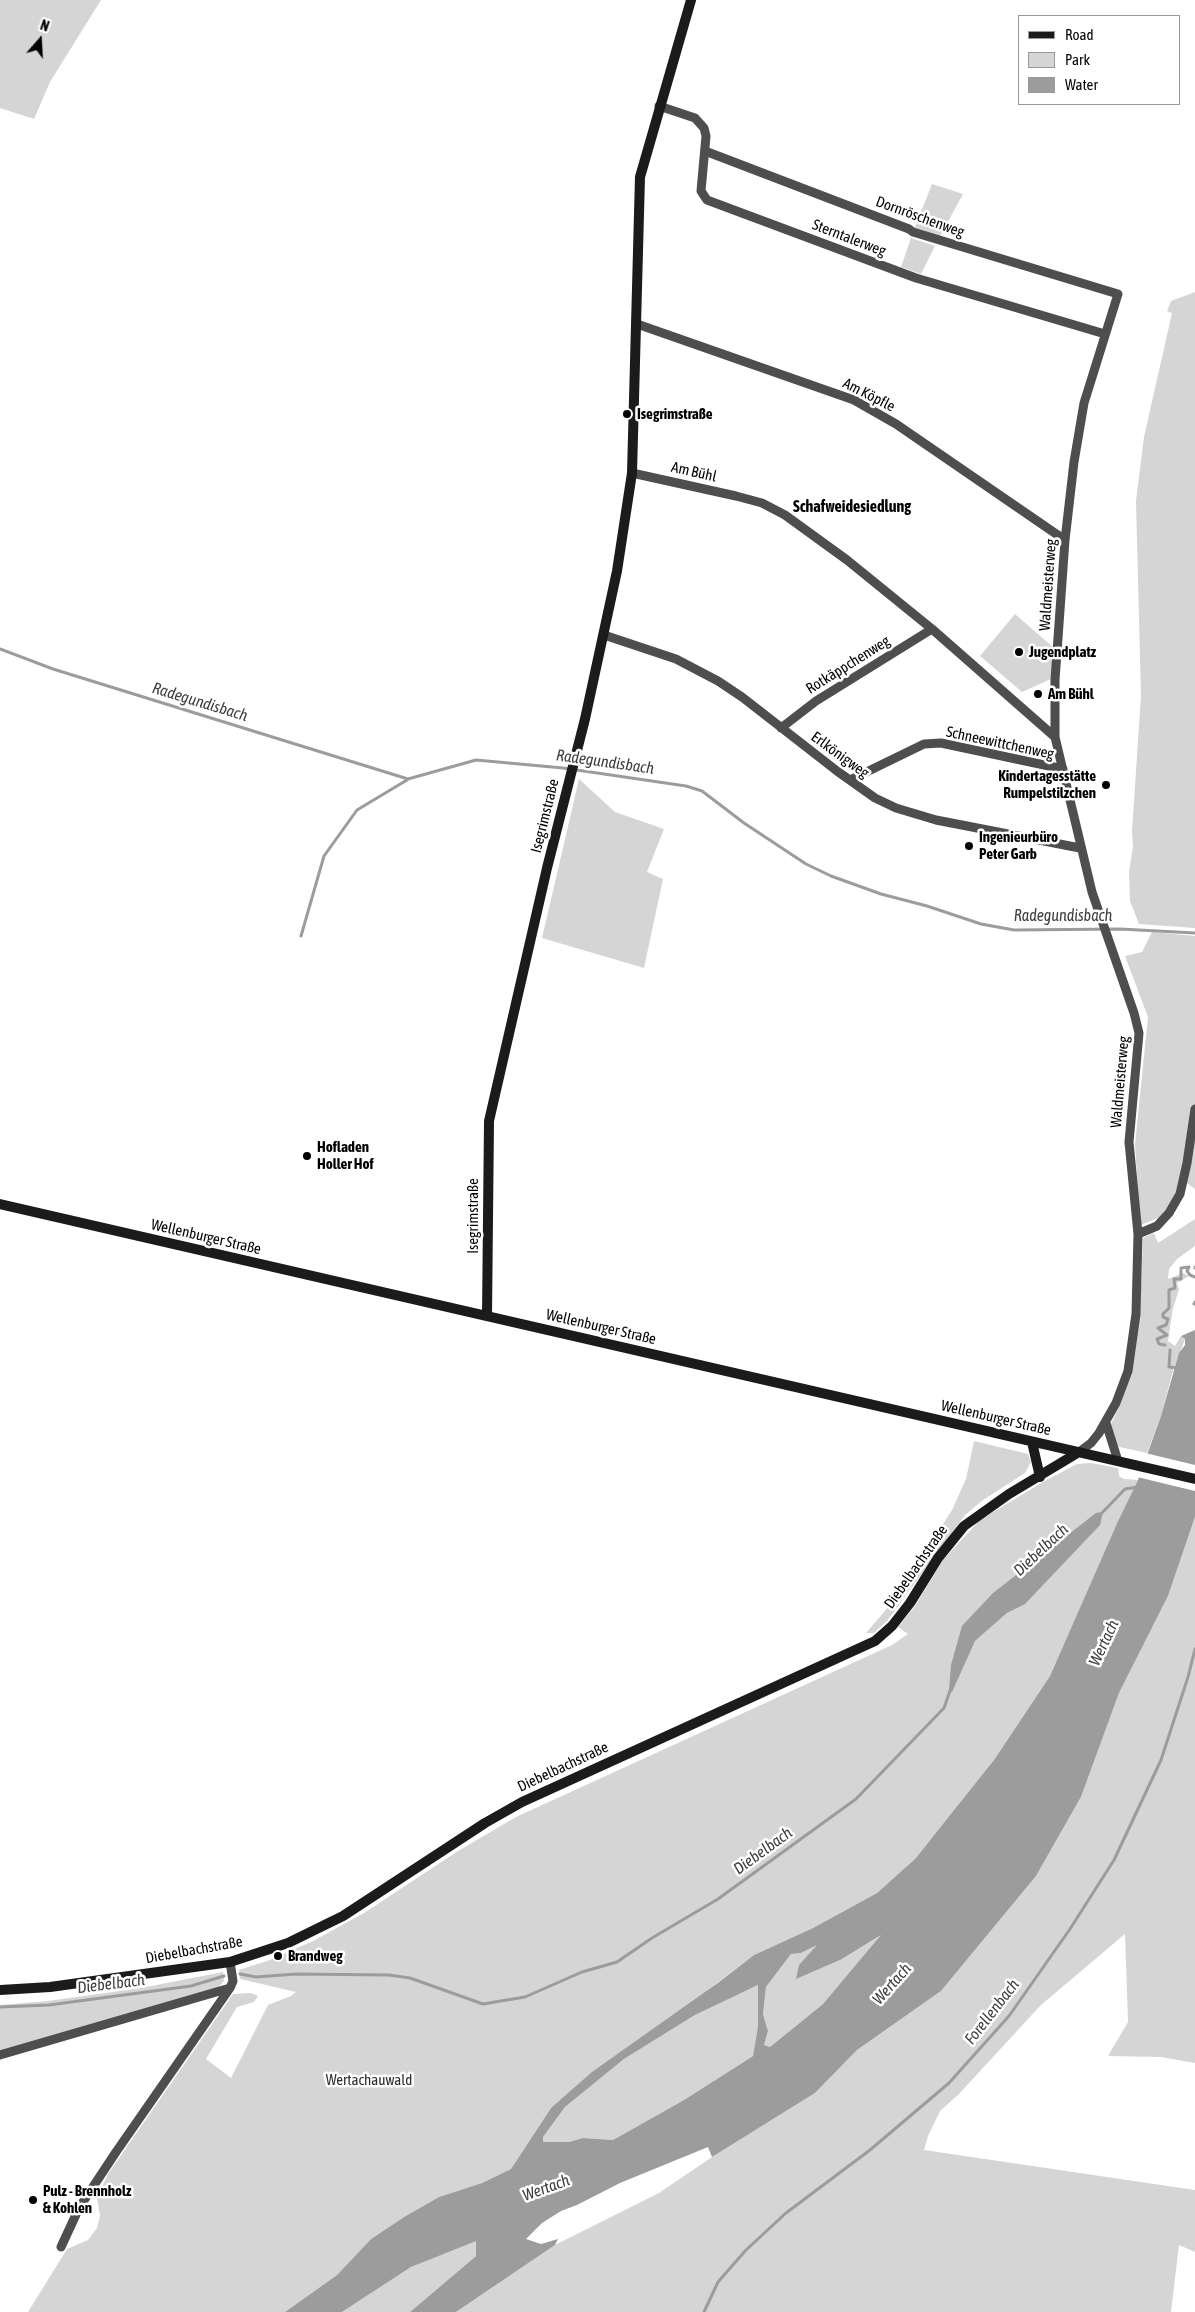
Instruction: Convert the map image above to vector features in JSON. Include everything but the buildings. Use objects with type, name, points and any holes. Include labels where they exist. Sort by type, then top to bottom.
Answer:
[{"type":"street","name":"Isegrimstraße","points":[[487,1316],[489,1121],[575,761],[604,635],[616,571],[632,473],[640,176],[672,60],[691,0]]},
{"type":"street","name":"Sterntalerweg","points":[[659,106],[686,114],[701,123],[706,136],[701,191],[707,200],[916,278],[1105,334]]},
{"type":"street","name":"Dornröschenweg","points":[[705,151],[900,225],[913,232],[1118,294],[1105,334]]},
{"type":"street","name":"Am Köpfle","points":[[636,324],[854,400],[896,424],[1065,540]]},
{"type":"street","name":"Waldmeisterweg","points":[[1079,1452],[1091,1443],[1106,1423],[1116,1403],[1128,1370],[1136,1314],[1138,1234],[1129,1142],[1139,1033],[1134,1013],[1102,922],[1080,848],[1055,737],[1055,680],[1065,540],[1084,403],[1105,334]]},
{"type":"street","name":"Am Bühl","points":[[632,473],[762,503],[785,515],[817,537],[932,629],[1055,737]]},
{"type":"street","name":"Rotkäppchenweg","points":[[781,728],[816,701],[932,629]]},
{"type":"street","name":"Erlkönigweg","points":[[604,635],[676,659],[705,674],[742,697],[875,798],[896,808],[930,818],[1080,848]]},
{"type":"street","name":"Schneewittchenweg","points":[[850,780],[924,744],[941,744],[1062,770]]},
{"type":"street","points":[[1138,1234],[1157,1226],[1180,1194],[1188,1163],[1195,1109]]},
{"type":"street","name":"Wellenburger Straße","points":[[0,1204],[1195,1479]]},
{"type":"street","points":[[1106,1423],[1118,1461]]},
{"type":"street","points":[[1032,1442],[1040,1477]]},
{"type":"street","name":"Diebelbachstraße","points":[[0,1990],[50,1987],[230,1962],[288,1943],[343,1916],[485,1823],[522,1802],[875,1641],[892,1626],[910,1603],[938,1558],[964,1526],[1009,1494],[1079,1452]]},
{"type":"street","points":[[61,2247],[79,2208],[230,1988],[233,1981],[230,1962]]},
{"type":"street","points":[[0,2055],[230,1988]]},
{"type":"green space","points":[[0,0],[101,0],[50,82],[34,119],[0,108]]},
{"type":"green space","points":[[932,184],[963,194],[939,238],[914,230]]},
{"type":"green space","points":[[911,238],[935,246],[921,274],[901,267]]},
{"type":"green space","points":[[1195,292],[1195,928],[1139,924],[1130,901],[1129,872],[1133,847],[1132,831],[1141,696],[1136,501],[1144,437],[1172,313],[1167,311],[1171,301]]},
{"type":"green space","name":"Jugendplatz","points":[[1015,614],[1055,649],[1053,678],[1022,692],[980,656]]},
{"type":"green space","points":[[579,779],[615,812],[664,829],[647,872],[663,879],[644,968],[542,938]]},
{"type":"green space","points":[[1152,932],[1195,936],[1195,1189],[1184,1181],[1161,1217],[1140,1225],[1135,1144],[1148,1017],[1125,956],[1142,952]]},
{"type":"green space","points":[[1195,1219],[1195,1246],[1177,1259],[1169,1269],[1168,1279],[1183,1273],[1189,1276],[1177,1283],[1179,1290],[1173,1308],[1168,1341],[1175,1346],[1181,1336],[1185,1339],[1172,1374],[1161,1416],[1147,1453],[1115,1446],[1110,1426],[1132,1371],[1140,1315],[1143,1238],[1154,1233],[1158,1243]]},
{"type":"green space","points":[[974,1441],[1028,1454],[1031,1462],[1025,1473],[983,1500],[965,1515],[887,1621],[874,1633],[866,1633],[895,1599],[952,1510],[966,1479]]},
{"type":"green space","name":"Wertachauwald","points":[[1091,1463],[1118,1468],[1119,1476],[1124,1479],[1138,1480],[1050,1676],[994,1760],[948,1820],[916,1858],[877,1893],[813,1928],[754,1955],[551,2108],[511,2169],[482,2183],[439,2197],[404,2217],[371,2239],[337,2275],[285,2312],[28,2312],[67,2249],[88,2240],[97,2228],[100,2216],[97,2197],[108,2174],[233,1994],[251,1993],[258,1996],[254,2002],[237,2007],[206,2059],[231,2078],[268,2005],[291,1996],[296,1992],[240,1979],[239,1970],[270,1960],[313,1941],[364,1913],[458,1851],[516,1817],[892,1645],[908,1634],[898,1627],[915,1606],[943,1560],[980,1520],[1077,1464]],"holes":[[[993,1593],[1025,1603],[1007,1613],[975,1641],[971,1649]]]},
{"type":"green space","points":[[1195,1517],[1195,2063],[1161,2057],[1108,2056],[1128,2022],[1125,1934],[1041,2005],[958,2095],[940,2111],[928,2136],[924,2150],[1195,2190],[1195,2252],[1179,2245],[1171,2312],[456,2312],[555,2245],[659,2193],[712,2157],[815,2093],[857,2050],[941,1991],[1036,1876],[1081,1797],[1119,1693],[1168,1596]]},
{"type":"green space","points":[[883,1934],[823,2004],[770,2047],[764,2045],[768,2031],[763,2014],[766,1987],[791,1954],[801,1953],[818,1944],[842,1959]]},
{"type":"green space","points":[[223,1972],[224,1981],[217,1989],[0,2052],[0,2005],[48,2001],[141,1988]]},
{"type":"green space","points":[[758,1985],[758,2026],[753,2056],[684,2100],[613,2140],[583,2138],[569,2142],[542,2143],[543,2137],[565,2107],[624,2059],[695,2015]]},
{"type":"green space","points":[[476,2240],[476,2256],[410,2312],[342,2312],[411,2267]]},
{"type":"water","name":"Wertach","points":[[1195,1330],[1195,1517],[1168,1596],[1119,1693],[1081,1797],[1036,1876],[941,1991],[857,2050],[815,2093],[712,2157],[708,2147],[620,2183],[561,2211],[542,2223],[526,2239],[541,2244],[558,2239],[555,2245],[456,2312],[410,2312],[476,2256],[476,2241],[411,2267],[342,2312],[285,2312],[337,2275],[371,2239],[404,2217],[439,2197],[482,2183],[511,2169],[551,2108],[592,2072],[754,1955],[813,1928],[877,1893],[916,1858],[994,1760],[1050,1676],[1138,1480],[1161,1416],[1179,1353],[1185,1345],[1185,1339],[1181,1336]],"holes":[[[881,1935],[823,2004],[770,2047],[764,2045],[768,2031],[763,2014],[766,1987],[791,1954],[801,1953],[817,1945],[799,1965],[796,1979],[842,1959]],[[758,1985],[758,2026],[753,2056],[684,2100],[613,2140],[583,2138],[569,2142],[543,2142],[543,2137],[565,2107],[624,2059],[695,2015]]]},
{"type":"water","points":[[1103,1512],[1100,1525],[1025,1604],[1007,1613],[975,1641],[952,1692],[949,1691],[951,1665],[962,1626],[993,1593],[1096,1513]]},
{"type":"pier","points":[[1145,1453],[1195,1465],[1195,1491],[1137,1477]]},
{"type":"waterway","name":"Radegundisbach","points":[[0,649],[53,669],[408,779],[476,760],[563,768],[686,786],[702,791],[744,823],[806,864],[831,876],[881,894],[927,906],[981,924],[1014,930],[1120,929],[1195,933]]},
{"type":"waterway","points":[[301,936],[324,856],[357,810],[407,780]]},
{"type":"waterway","points":[[1165,1345],[1159,1344],[1157,1339],[1167,1335],[1158,1328],[1166,1325],[1168,1319],[1163,1317],[1163,1314],[1169,1308],[1169,1290],[1175,1288],[1174,1279],[1181,1279],[1181,1268],[1189,1267],[1187,1271],[1195,1277]]},
{"type":"waterway","points":[[1170,1350],[1169,1367],[1178,1368]]},
{"type":"waterway","name":"Diebelbach","points":[[1100,1515],[1125,1489],[1138,1487]]},
{"type":"waterway","name":"Forellenbach","points":[[704,2312],[718,2282],[746,2250],[786,2213],[870,2150],[949,2083],[1009,2016],[1070,1929],[1114,1860],[1161,1760],[1188,1677],[1195,1649]]},
{"type":"waterway","name":"Diebelbach","points":[[240,1974],[256,1977],[296,1974],[389,1975],[410,1978],[483,2004],[525,1997],[582,1972],[617,1962],[652,1938],[718,1899],[856,1799],[944,1708],[951,1688]]},
{"type":"waterway","name":"Diebelbach","points":[[0,2007],[49,2005],[191,1986],[224,1976]]},
{"type":"place","name":"Isegrimstraße","points":[[627,414]]},
{"type":"place","name":"Jugendplatz","points":[[1019,652]]},
{"type":"place","name":"Am Bühl","points":[[1038,694]]},
{"type":"place","name":"Kindertagesstätte Rumpelstilzchen","points":[[1106,785]]},
{"type":"place","name":"Ingenieurbüro Peter Garb","points":[[969,846]]},
{"type":"place","name":"Hofladen Holler Hof","points":[[307,1156]]},
{"type":"place","name":"Brandweg","points":[[278,1956]]},
{"type":"place","name":"Pulz - Brennholz & Kohlen","points":[[33,2200]]},
{"type":"district","name":"Schafweidesiedlung","points":[[852,507]]}]
